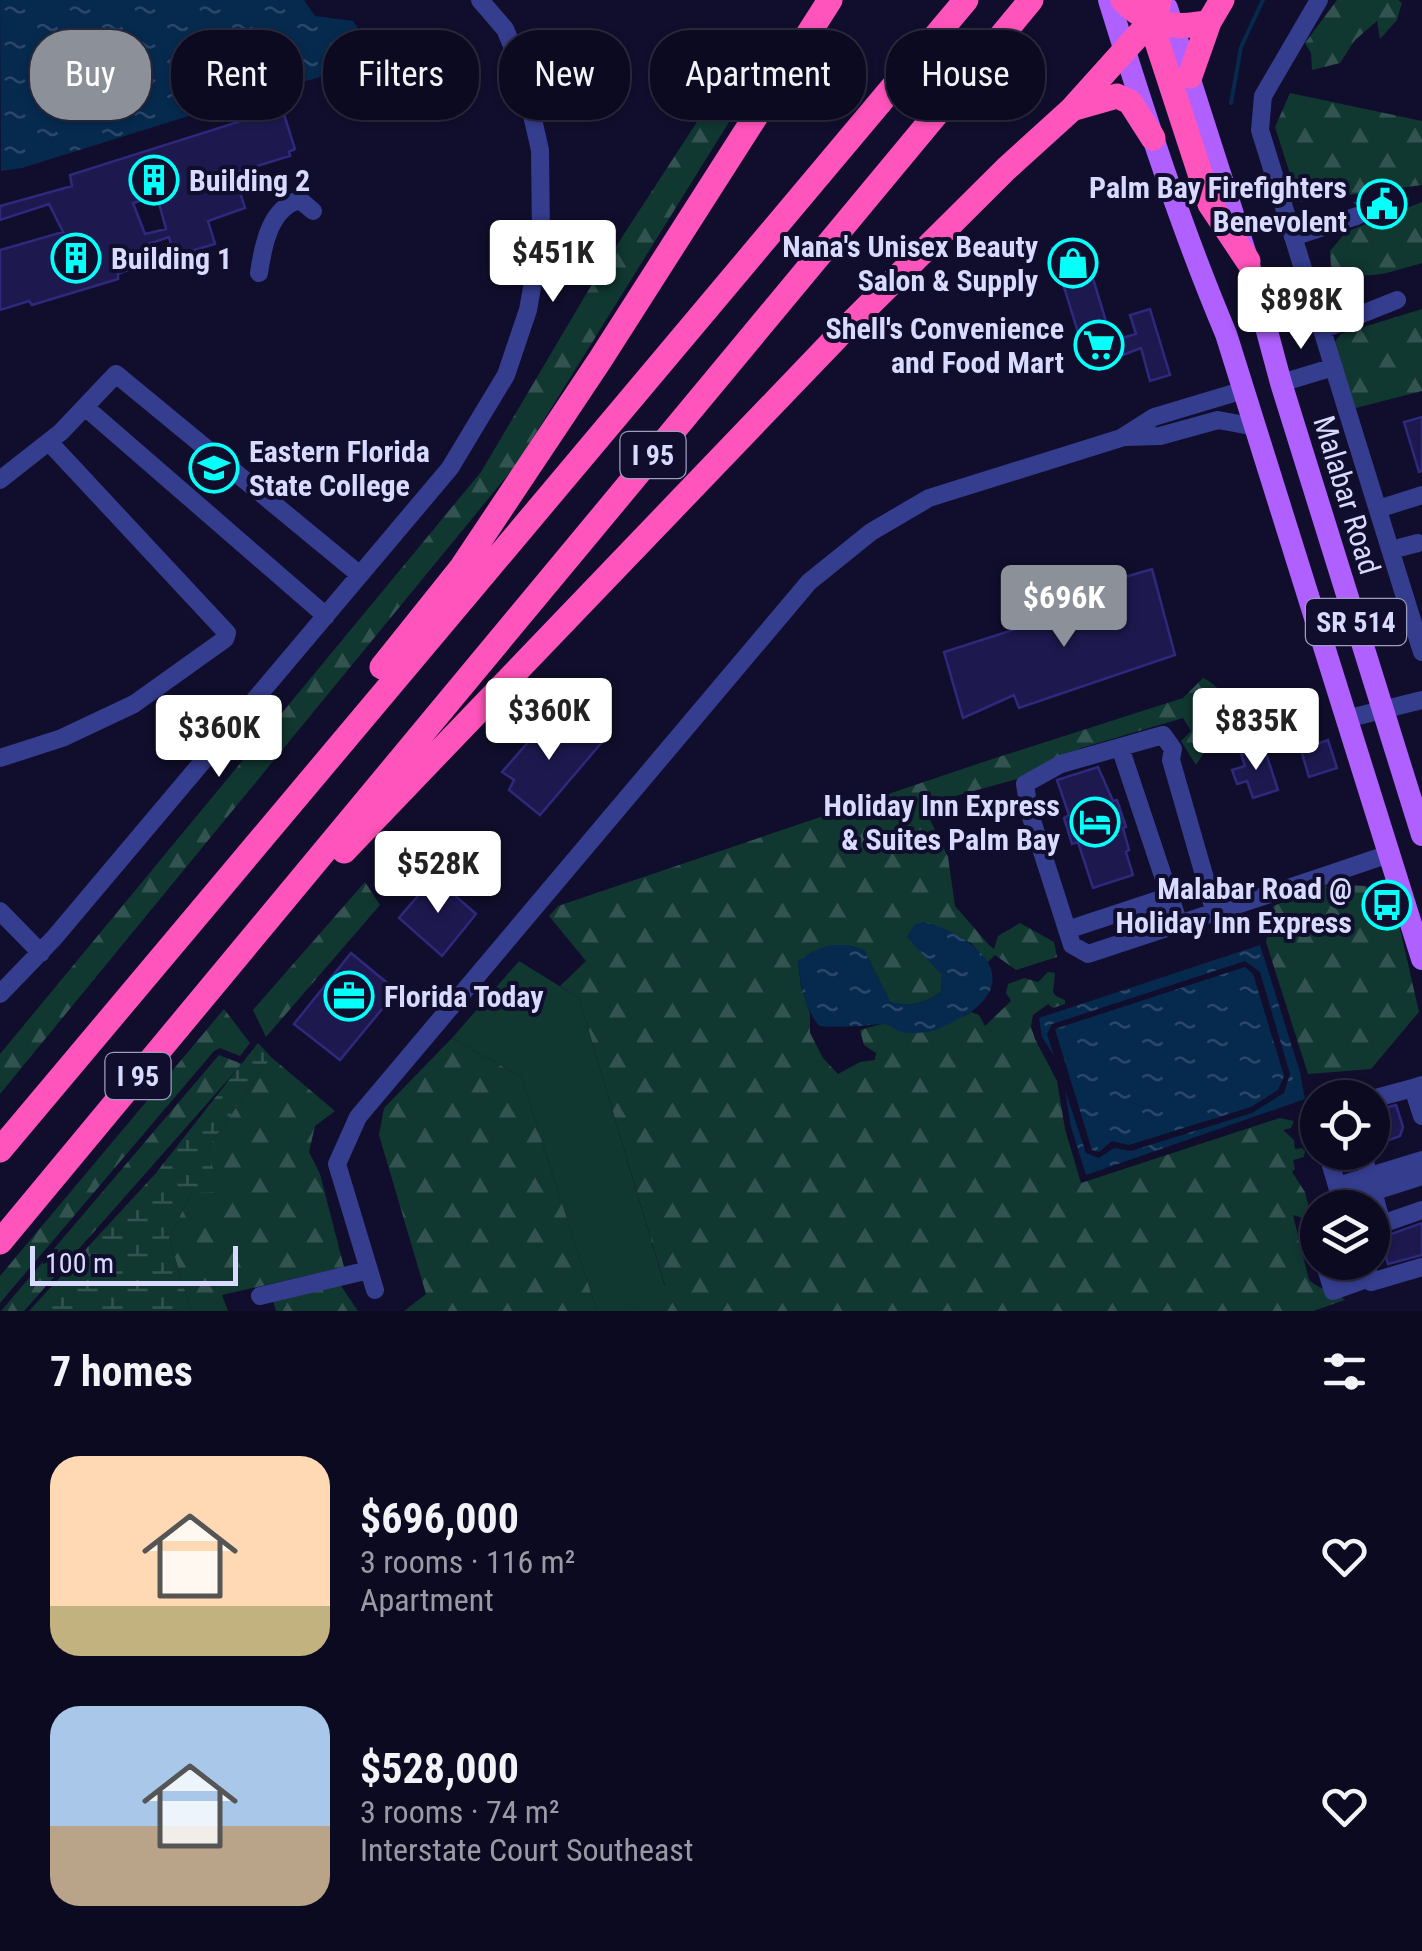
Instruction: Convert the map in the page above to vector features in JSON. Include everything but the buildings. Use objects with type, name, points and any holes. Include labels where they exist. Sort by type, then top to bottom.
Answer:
[{"type":"highway","points":[[218,887],[258,823],[462,567],[600,360],[830,0]]},
{"type":"highway","name":"I 95","points":[[0,1150],[966,0]]},
{"type":"highway","name":"I 95","points":[[0,1242],[1030,0]]},
{"type":"highway","points":[[1122,0],[1158,10],[1216,11],[1190,76]]},
{"type":"highway","points":[[276,909],[337,858],[838,336],[1071,110],[1158,10]]},
{"type":"highway","points":[[1158,10],[1210,204],[1248,261]]},
{"type":"highway","points":[[1071,110],[1090,101],[1117,96],[1130,102],[1153,138]]},
{"type":"main road","name":"SR 514","points":[[1109,0],[1153,138],[1244,390],[1422,959]]},
{"type":"main road","name":"Malabar Road","points":[[1158,10],[1190,76],[1422,835]]},
{"type":"main road","points":[[1244,390],[1270,402],[1297,434]]},
{"type":"street","points":[[0,994],[41,954],[450,468],[506,374],[528,310],[540,238],[540,150],[521,67],[505,29],[480,0]]},
{"type":"street","points":[[1320,0],[1263,96],[1260,130],[1390,550],[1414,596],[1422,652]]},
{"type":"street","points":[[259,273],[262,248],[277,214],[292,201],[300,200],[313,211]]},
{"type":"street","points":[[1293,237],[1357,216]]},
{"type":"street","points":[[1322,330],[1397,300]]},
{"type":"street","points":[[1281,383],[1334,367]]},
{"type":"street","points":[[0,480],[49,442],[116,374],[360,575]]},
{"type":"street","points":[[375,1290],[338,1164],[358,1117],[809,582],[871,532],[930,498],[1121,438],[1154,418],[1244,390]]},
{"type":"street","points":[[85,407],[326,616]]},
{"type":"street","points":[[1121,438],[1160,436],[1218,420],[1256,427]]},
{"type":"street","points":[[0,758],[62,738],[134,704],[225,639],[227,633],[49,442]]},
{"type":"street","points":[[1378,509],[1422,495]]},
{"type":"street","points":[[1390,550],[1418,543]]},
{"type":"street","points":[[1346,719],[1422,700]]},
{"type":"street","points":[[1215,912],[1171,760],[1173,749],[1164,735],[1061,764],[1025,784],[1029,811],[1072,944],[1088,954],[1179,924],[1215,912],[1389,854]]},
{"type":"street","points":[[1120,748],[1179,924]]},
{"type":"street","points":[[1067,930],[1170,896]]},
{"type":"street","points":[[0,911],[41,954]]},
{"type":"street","points":[[1390,1094],[1418,1086],[1422,1116]]},
{"type":"street","points":[[1333,1170],[1341,1202],[1422,1160]]},
{"type":"street","points":[[1367,1170],[1372,1190]]},
{"type":"street","points":[[1371,1184],[1422,1176]]},
{"type":"street","points":[[1390,1221],[1422,1210]]},
{"type":"street","points":[[1390,1276],[1422,1267]]},
{"type":"street","points":[[260,1296],[369,1270]]},
{"type":"street","points":[[1330,1280],[1333,1291],[1351,1280]]},
{"type":"green space","points":[[1337,0],[1402,3],[1397,20],[1380,39],[1377,21],[1355,40],[1340,63],[1312,70],[1311,53],[1305,43]]},
{"type":"green space","points":[[1290,93],[1422,121],[1422,185],[1299,202],[1275,127]]},
{"type":"green space","points":[[698,120],[730,120],[516,465],[0,1094],[0,1054],[481,472],[598,274]]},
{"type":"green space","points":[[1422,202],[1422,263],[1365,275],[1331,266],[1330,251],[1346,232]]},
{"type":"green space","points":[[1422,309],[1422,391],[1352,409],[1333,344],[1341,334]]},
{"type":"green space","points":[[1203,678],[1217,687],[1230,711],[1237,737],[1231,746],[1205,751],[1196,765],[1181,741],[1191,731],[1183,718],[1081,748],[1024,777],[923,805],[948,857],[955,906],[989,945],[994,949],[998,936],[1020,923],[1054,942],[1057,957],[1016,970],[995,955],[988,962],[971,943],[926,922],[915,925],[908,937],[942,975],[941,992],[922,1002],[904,1004],[890,1002],[864,950],[846,945],[822,948],[798,962],[810,1014],[810,1033],[823,1058],[838,1074],[860,1062],[875,1060],[876,1053],[864,1045],[860,1030],[885,1023],[901,1030],[924,1031],[971,1012],[979,1015],[985,1026],[1011,1001],[1006,993],[1008,984],[1024,978],[1038,982],[1048,972],[1055,973],[1053,992],[1065,1004],[1053,1008],[1048,1004],[1033,1015],[1031,1026],[1057,1081],[1065,1129],[1081,1183],[1280,1118],[1294,1121],[1291,1128],[1283,1130],[1294,1140],[1295,1149],[1300,1148],[1300,1158],[1293,1160],[1292,1172],[1304,1190],[1300,1190],[1300,1217],[1293,1215],[1300,1243],[1300,1280],[1309,1280],[1345,1300],[1313,1311],[631,1311],[665,1286],[579,998],[560,986],[586,961],[549,916],[558,906],[1183,698]]},
{"type":"green space","points":[[365,882],[380,905],[266,1037],[253,1010]]},
{"type":"green space","points":[[1331,884],[1365,886],[1393,898],[1419,1012],[1371,1069],[1308,1074],[1266,942],[1273,906]]},
{"type":"green space","points":[[519,961],[579,998],[665,1287],[631,1311],[597,1311],[521,1077],[452,1038]]},
{"type":"green space","points":[[224,1009],[250,1043],[240,1056],[220,1048],[214,1051],[0,1303],[0,1276]]},
{"type":"green space","points":[[452,1038],[521,1077],[597,1311],[404,1311],[426,1294],[379,1135],[384,1108]]},
{"type":"green space","points":[[258,1043],[271,1057],[207,1149],[220,1192],[191,1193],[169,1238],[191,1311],[29,1311],[156,1173]]},
{"type":"green space","points":[[219,1055],[242,1064],[24,1311],[1,1311]]},
{"type":"green space","points":[[271,1057],[335,1111],[315,1126],[309,1152],[320,1174],[344,1267],[222,1295],[228,1311],[191,1311],[169,1238],[207,1149]]},
{"type":"green space","points":[[339,1283],[358,1311],[276,1311],[273,1300]]},
{"type":"water","points":[[0,0],[304,0],[315,16],[353,21],[359,30],[323,30],[323,76],[303,81],[303,30],[171,30],[171,120],[176,120],[1,171]]},
{"type":"water","points":[[926,922],[965,940],[987,961],[992,986],[979,1005],[957,1020],[926,1032],[902,1032],[884,1024],[819,1026],[807,1003],[798,961],[830,946],[864,950],[890,1002],[922,1002],[941,992],[942,975],[907,937],[914,925]]},
{"type":"water","points":[[1260,945],[1300,1072],[1300,1101],[1086,1175],[1071,1127],[1065,1090],[1086,1153],[1099,1158],[1114,1148],[1131,1151],[1252,1113],[1284,1093],[1290,1074],[1260,972],[1245,961],[1052,1024],[1047,1034],[1054,1056],[1042,1037],[1039,1018]]},
{"type":"water","points":[[1245,967],[1253,974],[1284,1076],[1278,1090],[1251,1107],[1129,1145],[1112,1141],[1099,1152],[1092,1150],[1055,1029]]},
{"type":"waterway","points":[[1231,103],[1241,47],[1263,0]]},
{"type":"place","name":"Building 2","points":[[154,180]]},
{"type":"place","name":"Palm Bay Firefighters Benevolent","points":[[1382,204]]},
{"type":"place","name":"Building 1","points":[[76,258]]},
{"type":"place","name":"Nana's Unisex Beauty Salon & Supply","points":[[1073,263]]},
{"type":"place","name":"Shell's Convenience and Food Mart","points":[[1099,345]]},
{"type":"place","name":"Eastern Florida State College","points":[[214,468]]},
{"type":"place","name":"Holiday Inn Express & Suites Palm Bay","points":[[1095,822]]},
{"type":"place","name":"Malabar Road @ Holiday Inn Express","points":[[1387,905]]},
{"type":"place","name":"Florida Today","points":[[349,996]]}]
